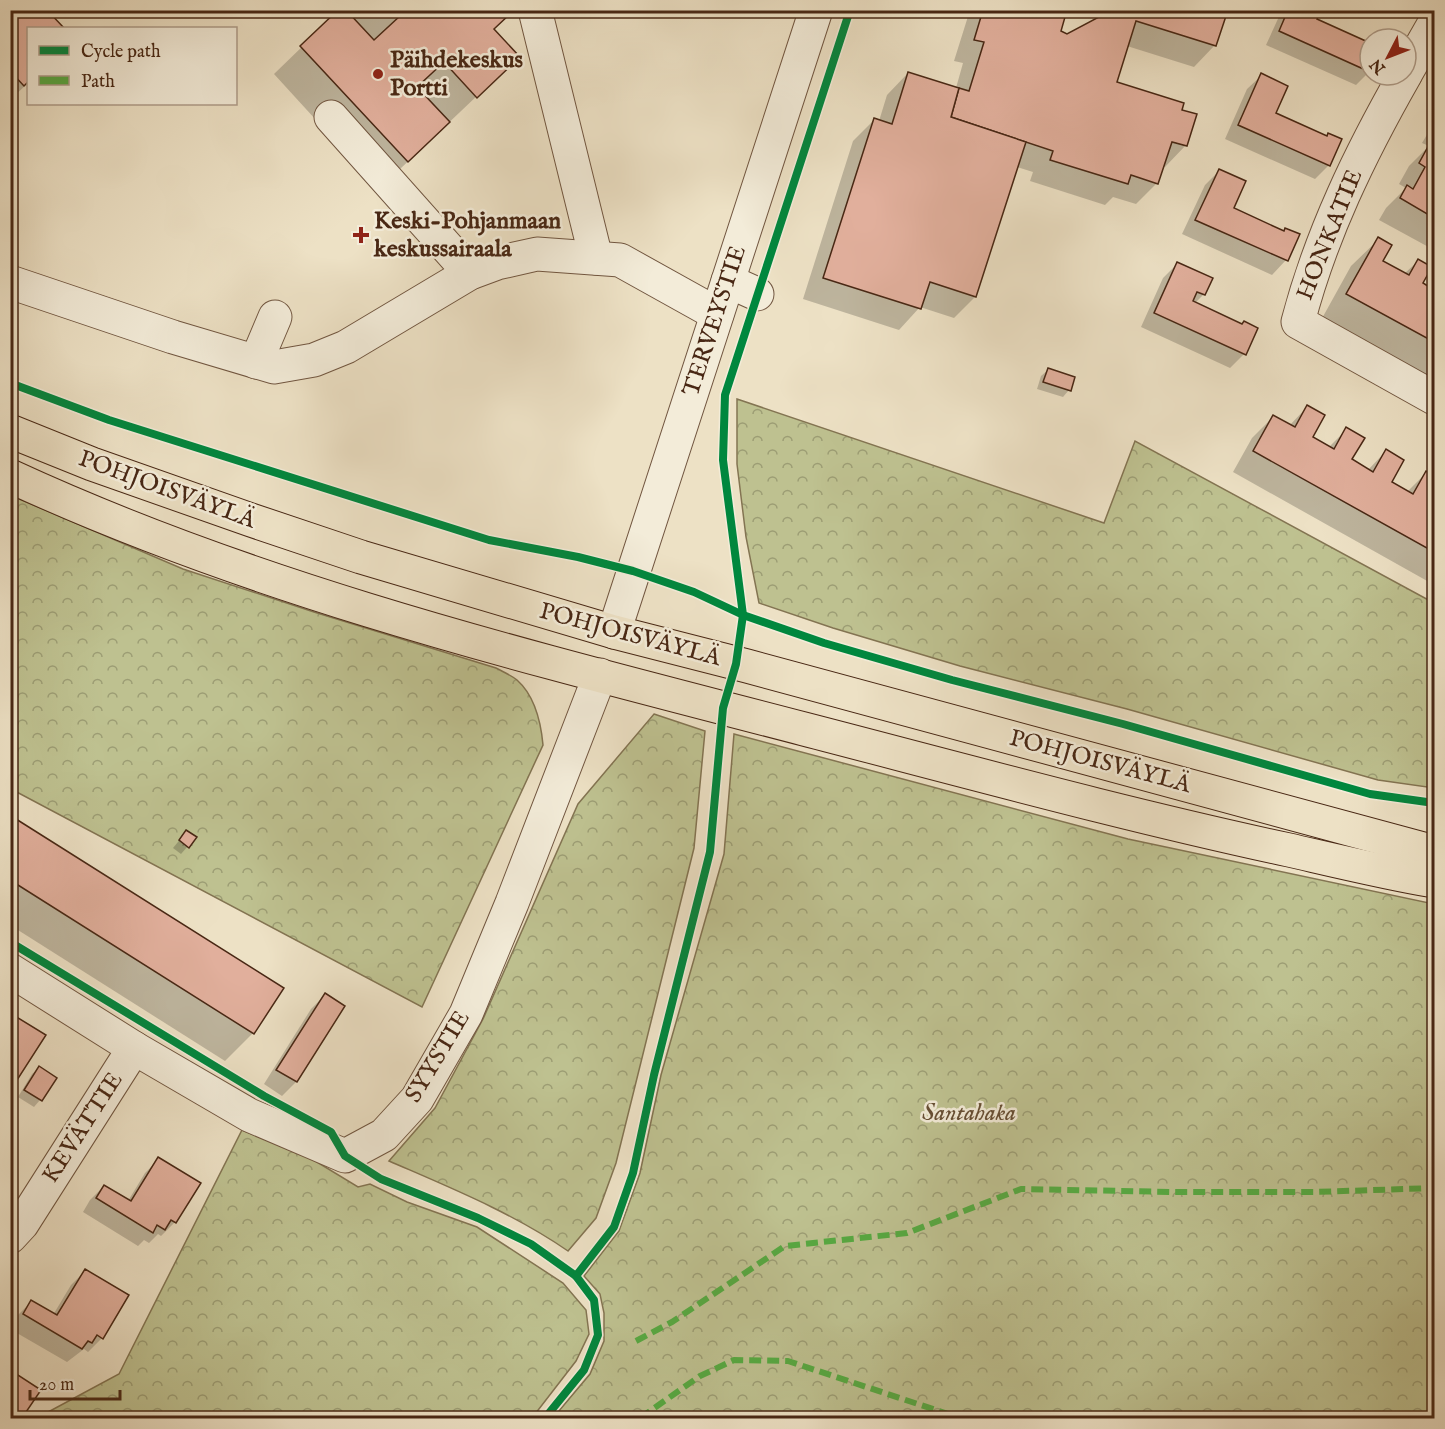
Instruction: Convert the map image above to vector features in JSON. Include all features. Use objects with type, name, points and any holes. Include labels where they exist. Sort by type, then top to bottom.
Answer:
[{"type":"main road","name":"POHJOISVÄYLÄ","points":[[10,431],[93,464],[361,557],[614,632],[1434,852]]},
{"type":"main road","name":"POHJOISVÄYLÄ","points":[[10,476],[228,564],[349,604],[600,675],[1164,823],[1434,881]]},
{"type":"main road","points":[[600,675],[614,632]]},
{"type":"street","points":[[535,10],[596,258]]},
{"type":"street","name":"TERVEYSTIE","points":[[614,632],[717,314],[742,287],[816,10]]},
{"type":"street","name":"HONKATIE","points":[[1418,52],[1434,24]]},
{"type":"street","name":"HONKATIE","points":[[1398,87],[1332,218],[1310,275],[1298,322],[1434,398]]},
{"type":"street","points":[[331,117],[470,273]]},
{"type":"street","points":[[10,282],[173,337],[274,367],[314,360],[346,346],[470,273],[497,263],[537,254],[620,260],[717,314]]},
{"type":"street","points":[[256,362],[275,318]]},
{"type":"street","name":"SYYSTIE","points":[[10,970],[134,1048],[249,1115],[345,1156],[384,1135],[417,1099],[466,1014],[512,903],[600,675]]},
{"type":"street","name":"KEVÄTTIE","points":[[10,1238],[22,1224],[134,1048]]},
{"type":"green space","points":[[737,399],[1104,523],[1135,441],[1434,603],[1434,788],[1378,780],[1127,709],[960,666],[759,603],[746,537],[737,464]]},
{"type":"green space","points":[[10,495],[183,569],[496,668],[515,678],[523,686],[536,710],[543,745],[422,1007],[11,789]]},
{"type":"green space","points":[[654,714],[705,731],[694,848],[616,1163],[596,1218],[568,1251],[504,1213],[389,1161],[435,1108],[483,1019],[578,804]]},
{"type":"green space","name":"Santahaka","points":[[734,734],[1128,839],[1434,904],[1434,1418],[553,1418],[590,1374],[604,1341],[604,1313],[600,1294],[584,1276],[619,1231],[640,1173],[661,1075],[724,854]]},
{"type":"green space","points":[[242,1130],[307,1156],[358,1187],[370,1184],[407,1202],[477,1227],[563,1283],[586,1310],[589,1334],[576,1361],[532,1418],[37,1418],[119,1374]]},
{"type":"building","points":[[10,10],[47,10],[63,27],[27,27],[27,83],[24,86],[10,71]]},
{"type":"building","name":"Päihdekeskus Portti","points":[[338,10],[346,10],[374,40],[401,15],[396,10],[509,10],[511,13],[494,29],[520,57],[477,98],[444,62],[417,87],[450,122],[408,162],[300,46]]},
{"type":"building","points":[[983,10],[1067,10],[1061,31],[1067,34],[1112,10],[1228,10],[1216,46],[1136,21],[1117,82],[1184,103],[1182,110],[1197,114],[1187,146],[1172,142],[1158,184],[1131,175],[1128,184],[1050,160],[1053,151],[951,117],[959,88],[969,91],[984,42],[974,40]]},
{"type":"building","points":[[1288,10],[1321,10],[1317,19],[1358,37],[1358,67],[1279,31]]},
{"type":"building","points":[[908,72],[959,88],[951,117],[1026,142],[976,297],[930,282],[921,309],[823,278],[874,118],[892,124]]},
{"type":"building","points":[[1261,73],[1288,86],[1276,113],[1327,136],[1328,133],[1342,139],[1330,166],[1238,125]]},
{"type":"building","points":[[1430,143],[1434,146],[1434,218],[1400,198],[1407,185],[1413,189],[1425,167],[1419,163]]},
{"type":"building","points":[[1219,169],[1246,181],[1234,208],[1284,231],[1285,228],[1300,234],[1288,261],[1195,220]]},
{"type":"building","points":[[1378,237],[1392,245],[1383,261],[1409,275],[1418,259],[1432,267],[1423,283],[1434,290],[1434,342],[1346,294]]},
{"type":"building","points":[[1177,262],[1213,278],[1205,295],[1197,292],[1193,301],[1242,324],[1244,321],[1258,328],[1246,355],[1154,313]]},
{"type":"building","points":[[1048,368],[1075,377],[1071,391],[1043,382]]},
{"type":"building","points":[[1307,405],[1325,415],[1313,437],[1334,449],[1346,427],[1365,438],[1352,459],[1373,472],[1386,449],[1404,460],[1392,482],[1413,494],[1426,471],[1434,476],[1434,498],[1431,504],[1434,506],[1434,552],[1253,451],[1273,415],[1295,427]]},
{"type":"building","points":[[16,819],[284,988],[254,1034],[10,880],[10,828]]},
{"type":"building","points":[[186,830],[197,837],[189,848],[179,840]]},
{"type":"building","points":[[325,993],[345,1006],[297,1082],[276,1070]]},
{"type":"building","points":[[10,1013],[46,1035],[10,1091]]},
{"type":"building","points":[[39,1066],[57,1078],[42,1101],[24,1090]]},
{"type":"building","points":[[158,1157],[201,1183],[176,1223],[171,1220],[165,1230],[157,1225],[153,1233],[96,1198],[104,1185],[131,1201]]},
{"type":"building","points":[[85,1269],[129,1295],[103,1339],[97,1335],[92,1343],[88,1341],[82,1349],[23,1314],[31,1300],[57,1315]]},
{"type":"building","points":[[10,1375],[16,1378],[18,1375],[41,1390],[22,1418],[10,1418]]},
{"type":"marked path","points":[[636,1341],[672,1322],[785,1246],[907,1233],[1021,1189],[1314,1192],[1434,1188]]},
{"type":"marked path","points":[[640,1418],[700,1376],[734,1360],[788,1361],[960,1418]]},
{"type":"cycle path","points":[[10,942],[264,1096],[331,1132],[345,1156],[381,1179],[478,1218],[531,1244],[576,1276],[614,1227],[633,1173],[654,1075],[710,852],[723,708],[736,664],[743,615],[723,460],[725,395],[850,10]]},
{"type":"cycle path","points":[[10,383],[109,420],[489,540],[578,557],[633,571],[694,592],[743,615],[824,643],[1370,794],[1434,803]]},
{"type":"cycle path","points":[[545,1418],[584,1370],[598,1335],[594,1300],[576,1276]]},
{"type":"place","name":"Päihdekeskus Portti","points":[[378,74]]},
{"type":"place","name":"Keski-Pohjanmaan keskussairaala","points":[[361,235]]}]
